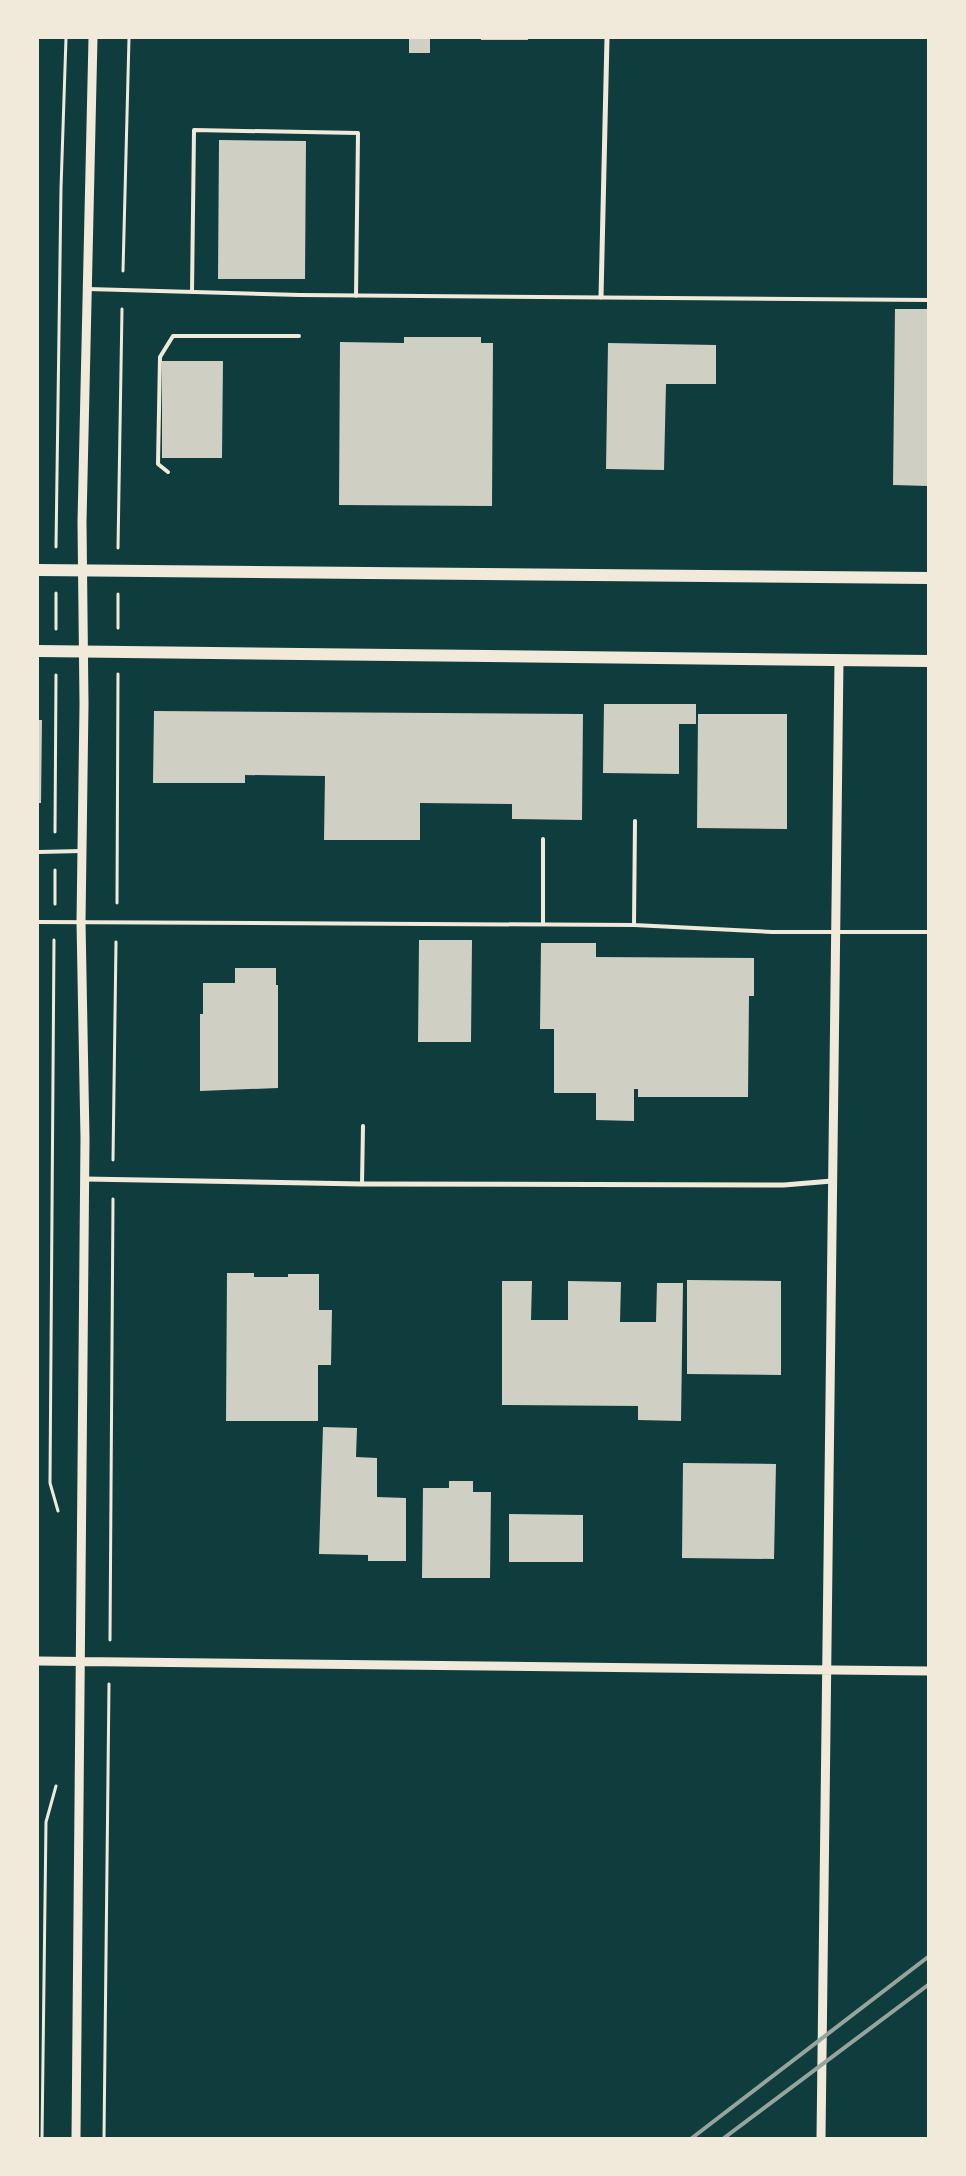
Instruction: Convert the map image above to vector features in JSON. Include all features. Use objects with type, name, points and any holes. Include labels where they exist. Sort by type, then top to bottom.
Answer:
[{"type":"main road","points":[[38,570],[928,578]]},
{"type":"main road","points":[[38,651],[928,661]]},
{"type":"street","points":[[76,2138],[85,1179],[85,1075],[81,922],[83,570],[93,38]]},
{"type":"street","points":[[601,297],[606,38]]},
{"type":"street","points":[[821,2138],[839,660]]},
{"type":"street","points":[[85,1179],[362,1184],[784,1185],[832,1181]]},
{"type":"street","points":[[38,1661],[928,1671]]},
{"type":"lane","points":[[192,292],[194,130],[358,133],[356,296]]},
{"type":"lane","points":[[88,289],[356,296],[928,300]]},
{"type":"lane","points":[[168,472],[158,464],[160,356],[174,336],[299,336]]},
{"type":"lane","points":[[634,925],[635,821]]},
{"type":"lane","points":[[543,839],[543,924]]},
{"type":"lane","points":[[38,852],[82,851]]},
{"type":"lane","points":[[38,922],[634,925],[772,932],[928,932]]},
{"type":"lane","points":[[362,1184],[363,1126]]},
{"type":"path","points":[[60,1519],[50,1483],[56,570],[61,198],[66,38]]},
{"type":"path","points":[[104,2138],[118,570],[129,38]]},
{"type":"path","points":[[42,2138],[46,1822],[58,1778]]},
{"type":"building","points":[[409,38],[430,38],[430,53],[409,53]]},
{"type":"building","points":[[481,38],[528,38],[528,40],[481,40]]},
{"type":"building","points":[[219,140],[306,141],[305,279],[218,279]]},
{"type":"building","points":[[895,309],[928,309],[928,486],[893,485]]},
{"type":"building","points":[[404,337],[481,337],[481,343],[493,343],[492,506],[339,505],[340,342],[404,343]]},
{"type":"building","points":[[608,343],[716,345],[716,384],[666,384],[664,470],[606,469]]},
{"type":"building","points":[[162,361],[223,361],[222,458],[162,458]]},
{"type":"building","points":[[604,704],[696,704],[696,724],[679,724],[679,774],[603,773]]},
{"type":"building","points":[[154,711],[583,714],[582,820],[512,819],[512,804],[420,803],[420,840],[324,840],[325,776],[245,775],[245,783],[153,783]]},
{"type":"building","points":[[698,714],[787,714],[787,829],[697,828]]},
{"type":"building","points":[[38,720],[42,720],[41,803],[38,803]]},
{"type":"building","points":[[419,940],[472,940],[471,1042],[418,1042]]},
{"type":"building","points":[[541,943],[596,943],[596,957],[754,958],[754,996],[749,996],[748,1097],[638,1097],[638,1089],[634,1089],[634,1121],[596,1120],[596,1093],[554,1093],[554,1029],[540,1029]]},
{"type":"building","points":[[235,968],[276,968],[276,985],[278,985],[278,1088],[200,1091],[200,1014],[203,1014],[203,983],[235,983]]},
{"type":"building","points":[[227,1273],[254,1273],[254,1277],[288,1277],[288,1274],[319,1274],[319,1310],[332,1310],[331,1365],[318,1365],[318,1421],[226,1421]]},
{"type":"building","points":[[687,1280],[781,1281],[781,1375],[687,1374]]},
{"type":"building","points":[[502,1281],[532,1281],[531,1320],[568,1320],[568,1281],[621,1282],[620,1322],[656,1322],[657,1283],[683,1283],[681,1421],[638,1420],[638,1406],[502,1405]]},
{"type":"building","points":[[323,1427],[357,1428],[356,1457],[377,1458],[377,1497],[406,1498],[406,1561],[368,1561],[368,1555],[319,1554]]},
{"type":"building","points":[[683,1463],[776,1464],[774,1559],[682,1558]]},
{"type":"building","points":[[449,1481],[473,1481],[473,1492],[491,1492],[490,1578],[422,1578],[423,1488],[449,1488]]},
{"type":"building","points":[[509,1514],[583,1515],[583,1562],[509,1562]]},
{"type":"railway","points":[[692,2138],[928,1957]]},
{"type":"railway","points":[[724,2138],[928,1985]]}]
